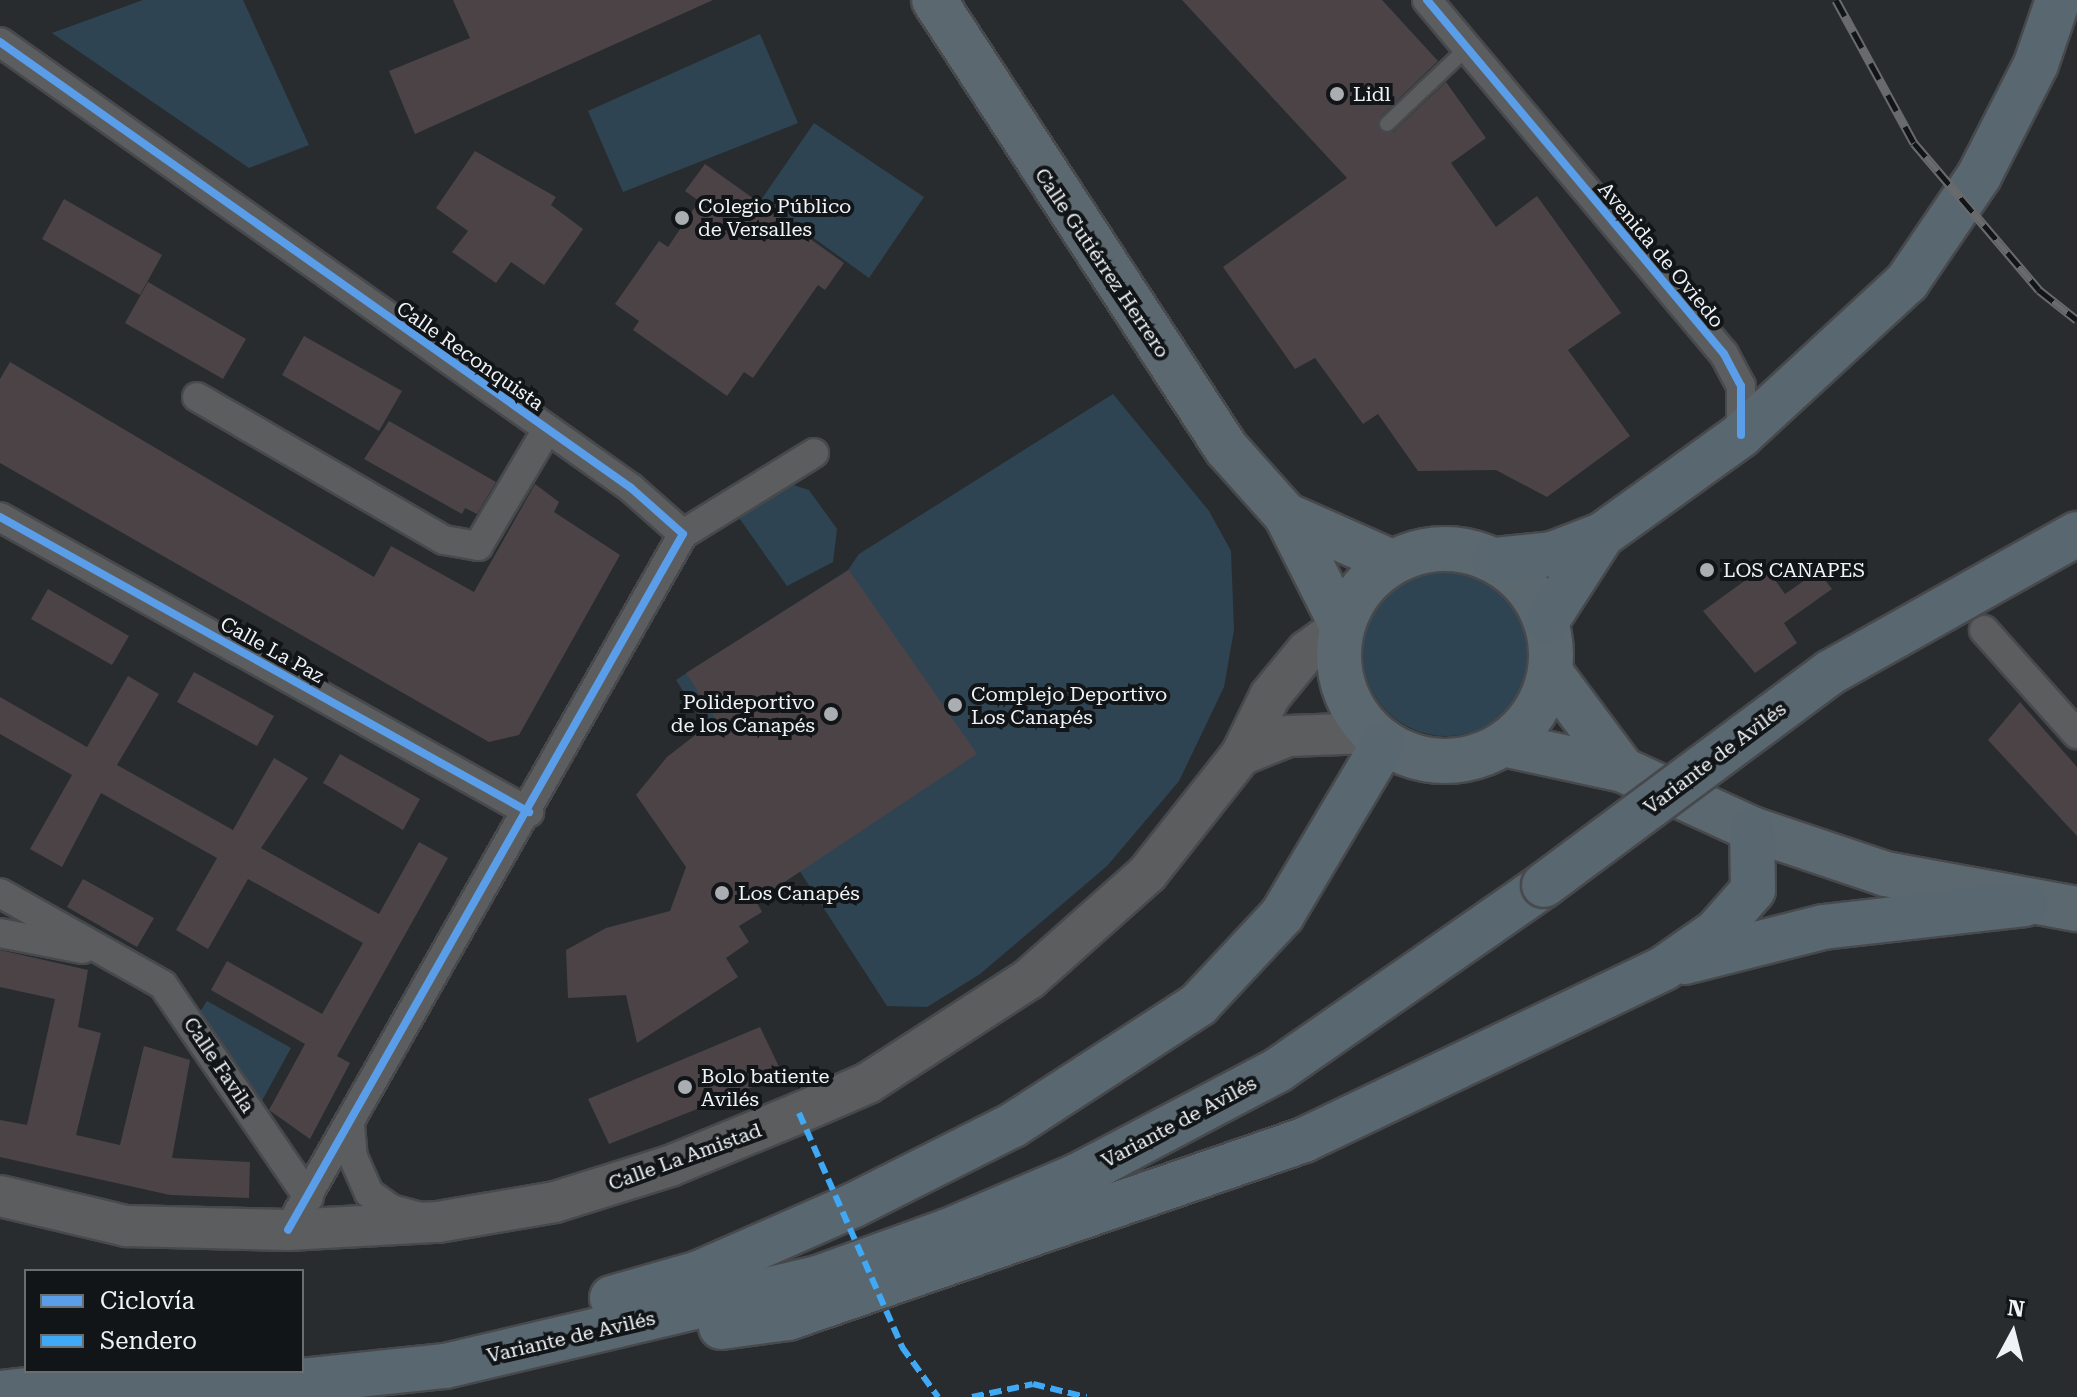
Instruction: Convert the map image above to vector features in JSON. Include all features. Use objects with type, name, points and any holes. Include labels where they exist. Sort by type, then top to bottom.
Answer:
[{"type":"highway","points":[[1495,560],[1552,554],[1602,535],[1741,435],[1907,282],[1979,176],[2036,64],[2058,0]]},
{"type":"highway","name":"Variante de Avilés","points":[[149,1397],[445,1366],[818,1278],[1077,1176],[1278,1070],[1544,885],[1831,672],[2077,534]]},
{"type":"highway","points":[[1546,622],[1602,535]]},
{"type":"highway","points":[[304,1359],[505,1329],[699,1273],[1013,1125],[1199,1004],[1282,915],[1378,738]]},
{"type":"highway","points":[[445,1366],[788,1318],[1304,1140],[1664,968],[1716,932],[1753,890],[1752,829]]},
{"type":"highway","points":[[1664,968],[1823,927],[2025,904]]},
{"type":"highway","points":[[0,1393],[177,1373]]},
{"type":"main road","name":"Calle Gutiérrez Herrero","points":[[934,0],[1226,448],[1286,515]]},
{"type":"main road","points":[[1286,515],[1392,562]]},
{"type":"main road","points":[[1286,515],[1342,626]]},
{"type":"main road","points":[[1457,549],[1495,560],[1530,590],[1546,622],[1550,672],[1529,721],[1503,744],[1446,762],[1378,738],[1349,703],[1338,669],[1342,626],[1365,583],[1392,562],[1457,549]]},
{"type":"main road","name":"Calle La Amistad","points":[[0,1196],[126,1226],[299,1214],[438,1222],[555,1202],[670,1166],[868,1083],[1029,979],[1147,874],[1241,755],[1270,696],[1307,651],[1342,626]]},
{"type":"main road","points":[[1550,672],[1623,770]]},
{"type":"main road","name":"Calle La Amistad","points":[[1241,755],[1288,736],[1378,738]]},
{"type":"main road","points":[[1503,744],[1623,770],[1752,829],[1886,874],[2025,904],[2077,909]]},
{"type":"street","name":"Avenida de Oviedo","points":[[1427,0],[1724,354],[1741,386],[1741,435]]},
{"type":"street","name":"Calle Reconquista","points":[[0,42],[547,430],[683,534]]},
{"type":"street","points":[[197,397],[444,540],[478,546],[547,430]]},
{"type":"street","points":[[299,1214],[529,812],[683,534],[814,453]]},
{"type":"street","name":"Calle La Paz","points":[[0,517],[529,812]]},
{"type":"street","points":[[1984,630],[2077,734]]},
{"type":"street","name":"Calle Favila","points":[[0,893],[163,985],[299,1214]]},
{"type":"street","name":"Calle Favila","points":[[0,933],[107,954]]},
{"type":"street","points":[[350,1125],[353,1157],[369,1193],[391,1209],[438,1222]]},
{"type":"lane","points":[[1387,124],[1468,47]]},
{"type":"shaded area","points":[[143,0],[243,0],[309,145],[249,168],[52,33]]},
{"type":"shaded area","points":[[760,34],[798,123],[623,192],[588,111]]},
{"type":"shaded area","points":[[814,123],[924,197],[869,278],[761,200]]},
{"type":"shaded area","name":"Complejo Deportivo Los Canapés","points":[[1113,394],[1209,511],[1231,551],[1234,630],[1224,687],[1179,781],[1107,866],[980,974],[927,1007],[887,1006],[676,680],[848,570],[859,554]]},
{"type":"shaded area","points":[[790,484],[809,490],[837,529],[833,562],[787,586],[737,515]]},
{"type":"shaded area","points":[[1446,570],[1478,576],[1505,594],[1523,621],[1529,653],[1523,685],[1505,712],[1478,730],[1446,736],[1414,730],[1387,712],[1369,685],[1363,653],[1369,621],[1387,594],[1414,576]]},
{"type":"shaded area","points":[[207,1001],[291,1048],[259,1106],[198,1015]]},
{"type":"building","points":[[453,0],[713,0],[415,134],[389,71],[470,38]]},
{"type":"building","points":[[1182,0],[1382,0],[1438,61],[1380,117],[1379,130],[1393,132],[1446,82],[1486,138],[1451,163],[1496,227],[1537,196],[1621,313],[1568,350],[1630,436],[1547,497],[1496,470],[1418,471],[1378,414],[1363,424],[1315,358],[1295,369],[1223,267],[1347,178]]},
{"type":"building","points":[[475,151],[556,197],[551,205],[583,229],[544,285],[511,262],[496,283],[452,252],[468,231],[436,208]]},
{"type":"building","points":[[705,164],[844,263],[825,290],[818,285],[753,378],[744,372],[727,396],[633,330],[639,321],[615,304],[659,241],[668,247],[699,201],[685,191]]},
{"type":"building","points":[[64,199],[162,255],[140,295],[42,239]]},
{"type":"building","points":[[148,282],[246,339],[223,379],[125,323]]},
{"type":"building","points":[[304,336],[402,391],[379,431],[282,375]]},
{"type":"building","points":[[10,362],[374,577],[391,546],[474,592],[535,484],[559,502],[554,512],[620,555],[519,735],[489,742],[0,463],[0,379]]},
{"type":"building","points":[[389,421],[496,482],[477,514],[465,508],[462,514],[364,459]]},
{"type":"building","points":[[1765,566],[1785,594],[1818,571],[1832,589],[1784,623],[1797,643],[1755,673],[1703,611]]},
{"type":"building","points":[[849,570],[977,754],[756,901],[762,912],[739,926],[749,942],[726,958],[738,977],[637,1043],[626,995],[568,998],[566,950],[606,928],[670,911],[686,867],[636,795],[667,757],[716,719],[686,673]]},
{"type":"building","points":[[48,589],[129,636],[112,665],[31,619]]},
{"type":"building","points":[[194,672],[274,716],[257,746],[177,702]]},
{"type":"building","points":[[128,676],[159,694],[117,765],[233,830],[274,758],[308,778],[261,848],[379,914],[419,842],[448,858],[337,1056],[350,1063],[310,1139],[269,1110],[305,1044],[211,990],[227,961],[322,1014],[363,943],[248,879],[208,949],[176,930],[217,858],[101,793],[62,867],[30,849],[72,775],[0,734],[0,697],[87,747]]},
{"type":"building","points":[[2020,702],[2077,767],[2077,836],[1988,740]]},
{"type":"building","points":[[340,754],[420,799],[403,830],[323,783]]},
{"type":"building","points":[[83,879],[154,918],[137,947],[67,907]]},
{"type":"building","points":[[0,950],[88,970],[78,1027],[101,1033],[76,1135],[120,1145],[144,1046],[190,1060],[172,1158],[250,1162],[249,1198],[170,1195],[0,1157],[0,1120],[27,1125],[55,999],[0,987]]},
{"type":"building","name":"Bolo batiente Avilés","points":[[760,1027],[783,1075],[609,1144],[588,1099]]},
{"type":"railway","points":[[1836,0],[1914,143],[2039,290],[2077,320]]},
{"type":"marked path","points":[[799,1113],[902,1347],[938,1397]]},
{"type":"marked path","points":[[972,1397],[1033,1384],[1086,1397]]},
{"type":"cycle path","points":[[1427,0],[1724,354],[1741,386],[1741,435]]},
{"type":"cycle path","points":[[0,42],[631,488],[683,534],[288,1230]]},
{"type":"cycle path","points":[[0,517],[529,812]]},
{"type":"place","name":"Lidl","points":[[1337,94]]},
{"type":"place","name":"Colegio Público de Versalles","points":[[682,218]]},
{"type":"place","name":"LOS CANAPES","points":[[1707,570]]},
{"type":"place","name":"Complejo Deportivo Los Canapés","points":[[955,705]]},
{"type":"place","name":"Polideportivo de los Canapés","points":[[831,714]]},
{"type":"place","name":"Los Canapés","points":[[722,893]]},
{"type":"place","name":"Bolo batiente Avilés","points":[[685,1087]]}]
